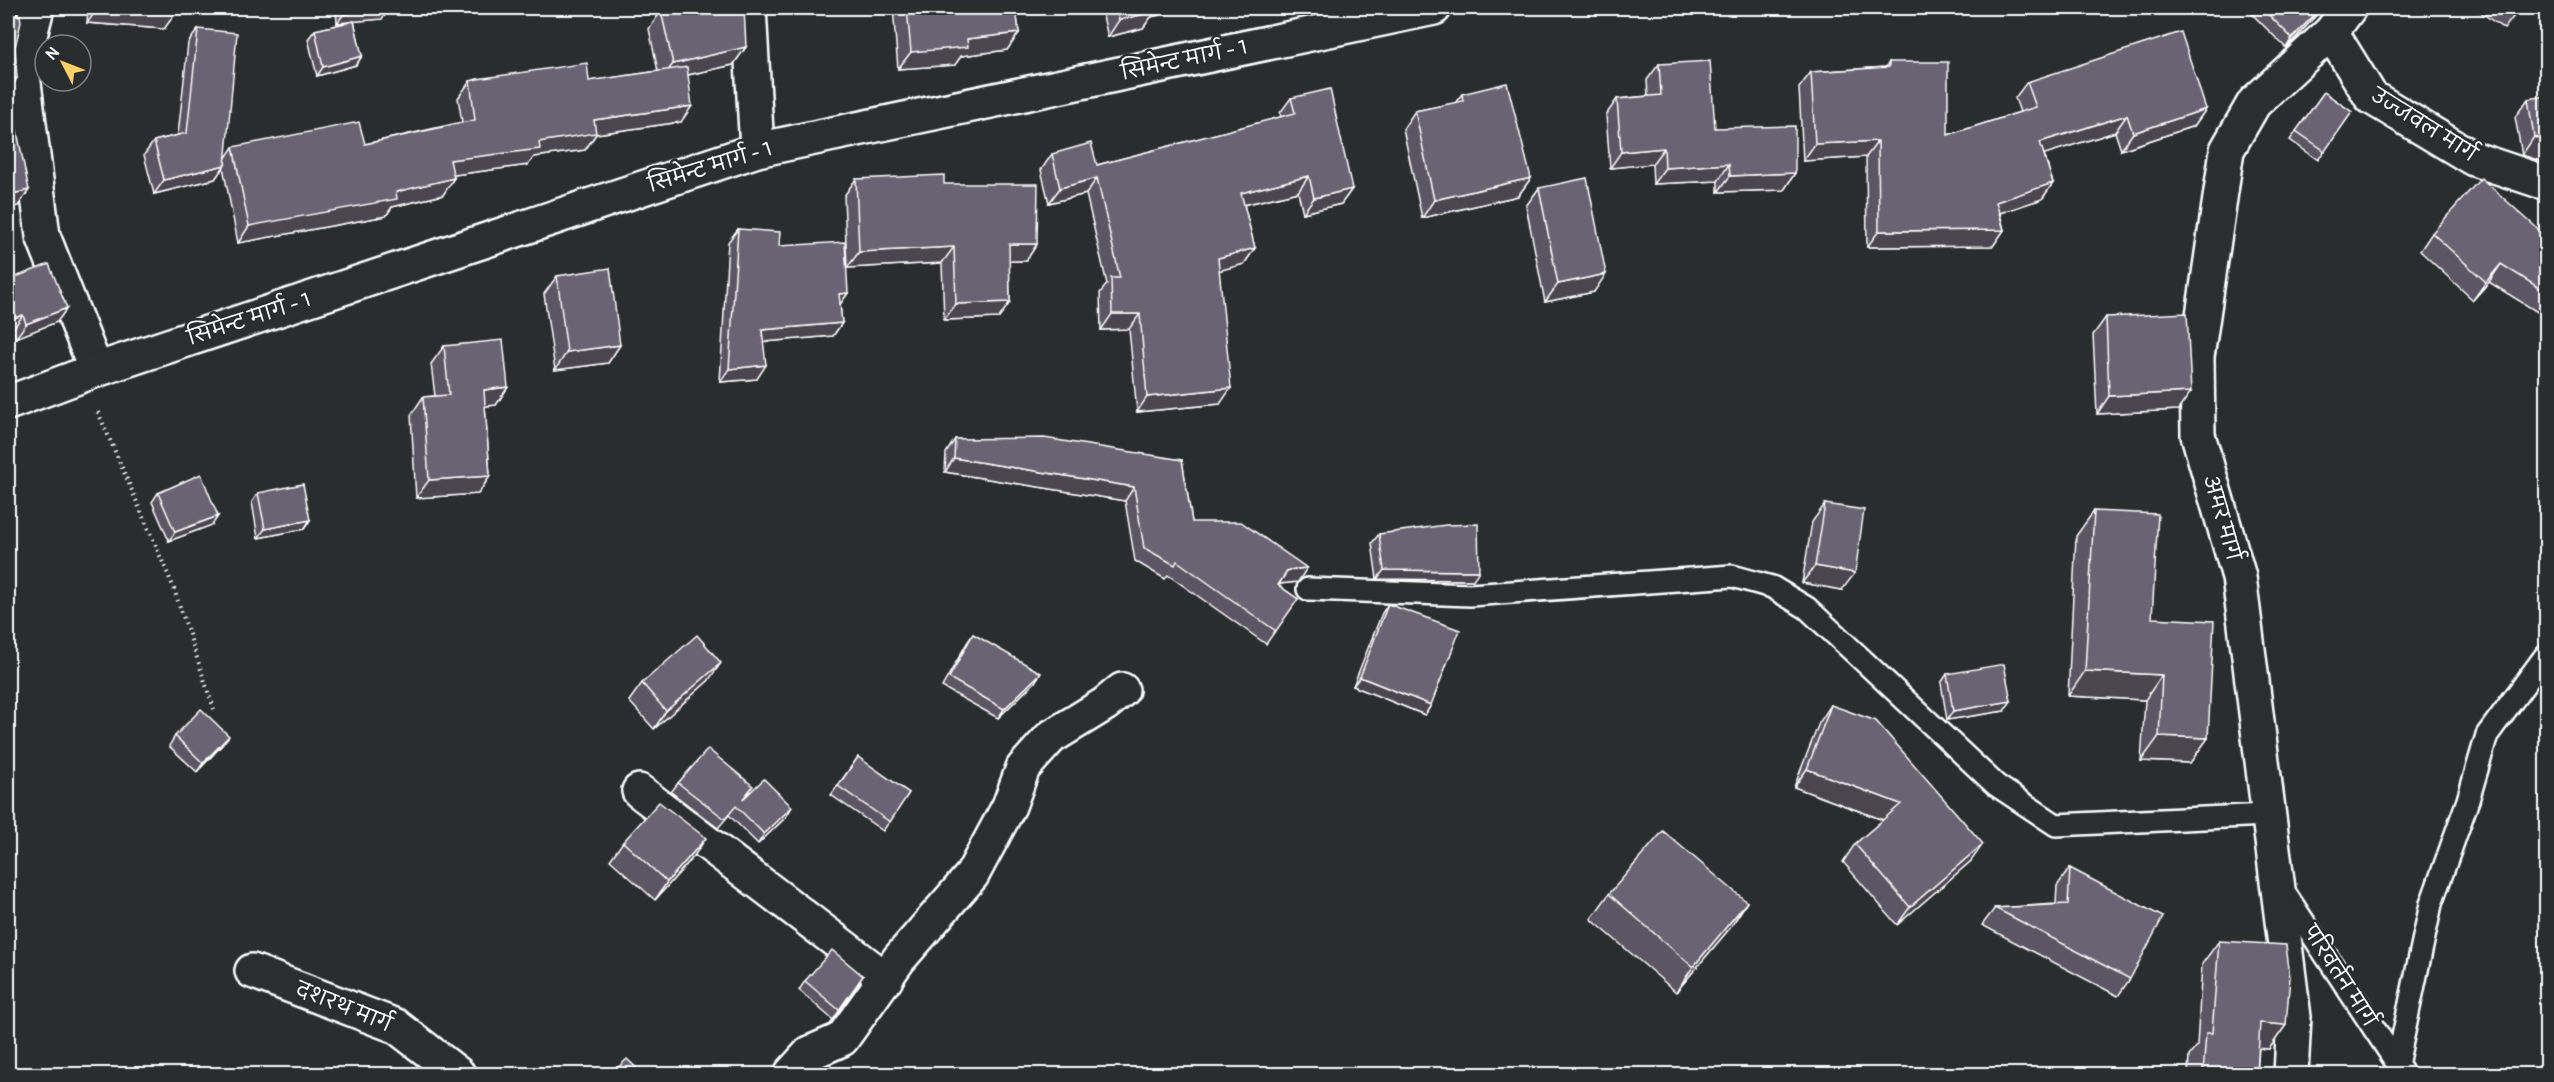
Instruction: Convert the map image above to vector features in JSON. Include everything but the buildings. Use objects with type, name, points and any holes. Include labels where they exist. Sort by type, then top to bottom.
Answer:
[{"type":"street","points":[[37,8],[22,67],[43,236],[90,373]]},
{"type":"street","points":[[749,8],[757,150]]},
{"type":"street","name":"सिमेन्ट मार्ग - 1","points":[[8,403],[90,373],[757,150],[1434,8]]},
{"type":"street","name":"उज्जवल मार्ग","points":[[2340,20],[2371,96],[2474,159],[2547,183]]},
{"type":"street","name":"अमर मार्ग","points":[[2291,1074],[2294,1017],[2239,577],[2198,435],[2197,357],[2227,150],[2254,102],[2340,20]]},
{"type":"street","points":[[791,1074],[810,1053],[842,1039],[899,959],[972,875],[1009,806],[1023,768],[1051,737],[1105,704],[1122,690]]},
{"type":"street","points":[[639,791],[886,979]]},
{"type":"street","name":"दशरथ मार्ग","points":[[252,971],[396,1026],[458,1074]]},
{"type":"lane","points":[[1308,589],[1470,596],[1732,576],[1772,587],[1807,609],[1996,785],[2056,825],[2267,815]]},
{"type":"lane","points":[[2401,1070],[2431,904],[2468,800],[2487,735],[2547,655]]},
{"type":"lane","name":"परिवर्तन मार्ग","points":[[2275,879],[2401,1070]]},
{"type":"path","points":[[90,373],[174,586],[214,709]]}]
